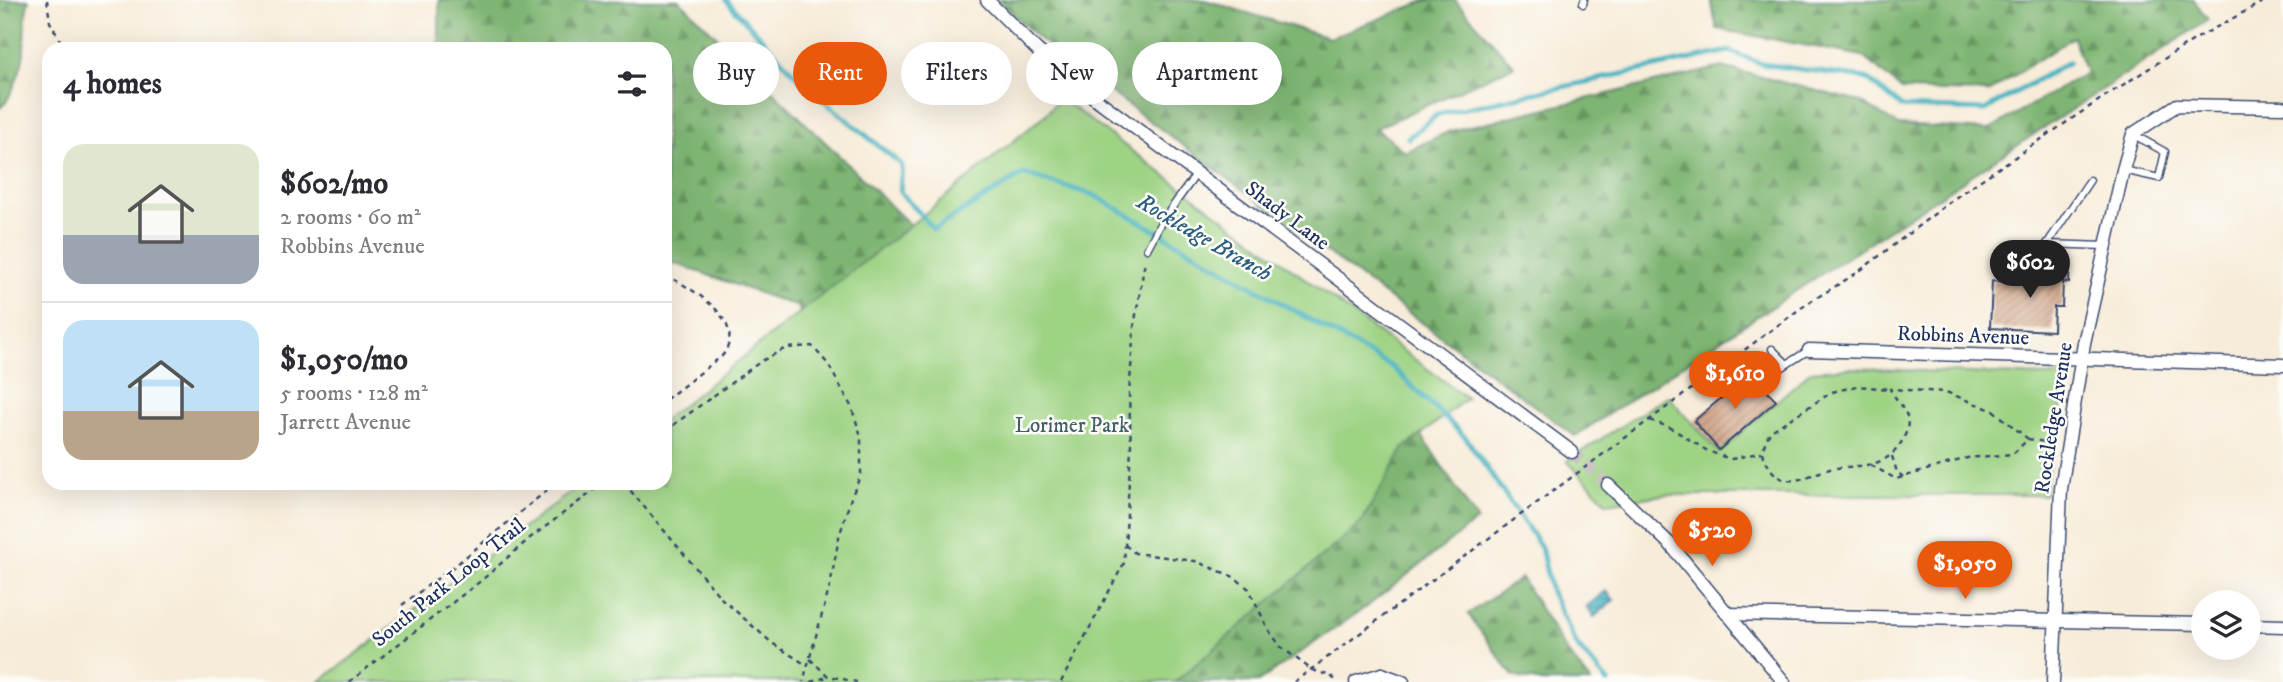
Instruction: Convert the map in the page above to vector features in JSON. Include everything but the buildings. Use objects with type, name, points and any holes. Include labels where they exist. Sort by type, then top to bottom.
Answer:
[{"type":"street","name":"Shady Lane","points":[[987,0],[1037,50],[1080,87],[1572,452]]},
{"type":"street","points":[[2133,134],[2177,105],[2283,107]]},
{"type":"street","name":"Rockledge Avenue","points":[[2053,682],[2061,489],[2082,360],[2105,246],[2133,134]]},
{"type":"street","name":"Robbins Avenue","points":[[1809,349],[2283,365]]},
{"type":"street","points":[[1608,485],[1670,544],[1784,682]]},
{"type":"street","points":[[1727,614],[2191,624]]},
{"type":"street","points":[[2261,625],[2283,626]]},
{"type":"street","points":[[1356,682],[1382,678],[1403,682]]},
{"type":"lane","points":[[2123,170],[2159,178],[2165,152],[2133,134]]},
{"type":"lane","points":[[1147,248],[1160,224],[1197,173]]},
{"type":"lane","points":[[2026,270],[2090,180]]},
{"type":"lane","points":[[2047,244],[2105,246]]},
{"type":"lane","points":[[1773,349],[1787,364]]},
{"type":"lane","points":[[1767,377],[1809,349]]},
{"type":"path","points":[[47,0],[50,22],[61,42]]},
{"type":"path","points":[[1294,682],[1808,303],[1857,274],[1985,177],[2169,55],[2266,0]]},
{"type":"path","points":[[1061,682],[1124,563],[1131,448],[1129,395],[1134,327],[1147,248]]},
{"type":"path","points":[[672,279],[700,295],[715,308],[729,328],[730,340],[729,348],[722,356],[672,395]]},
{"type":"path","points":[[672,426],[760,362],[786,348],[811,346],[828,364],[851,406],[861,436],[861,474],[839,537],[830,586],[803,682]]},
{"type":"path","points":[[1891,389],[1908,417],[1908,429],[1892,455],[1881,463],[1832,468],[1801,480],[1785,481],[1773,473],[1765,461],[1765,440],[1771,431],[1832,392],[1857,386],[1946,392],[1994,411],[2028,439],[2068,446]]},
{"type":"path","points":[[1650,420],[1671,428],[1721,456],[1732,459],[1763,452]]},
{"type":"path","points":[[1871,465],[1896,479],[1967,458],[2013,454],[2028,439]]},
{"type":"path","points":[[1892,455],[1897,472],[1903,477]]},
{"type":"path","points":[[402,605],[547,490]]},
{"type":"path","name":"South Park Loop Trail","points":[[349,682],[594,490]]},
{"type":"path","points":[[630,490],[722,599],[772,643],[808,666]]},
{"type":"path","points":[[1125,545],[1135,553],[1195,561],[1234,577],[1249,589],[1268,629],[1281,647],[1312,670],[1332,677],[1337,682]]},
{"type":"path","points":[[810,659],[828,676]]},
{"type":"path","points":[[811,682],[828,676],[857,682]]},
{"type":"green space","points":[[0,0],[29,0],[21,65],[16,82],[0,108]]},
{"type":"green space","points":[[439,0],[679,0],[722,42],[693,42],[693,105],[779,105],[779,97],[937,251],[1396,396],[1477,520],[1369,605],[1258,682],[811,682],[822,506],[799,307],[672,262],[672,42],[439,42]]},
{"type":"green space","points":[[999,0],[1205,0],[1329,38],[1428,0],[1455,0],[1514,66],[1376,128],[1405,152],[1450,131],[1722,67],[1861,102],[1898,125],[1988,130],[2086,73],[2073,37],[1989,92],[1902,90],[1863,56],[1717,29],[1711,0],[2194,0],[2208,20],[1575,436],[1118,97],[1118,42],[1043,42]]},
{"type":"green space","name":"Lorimer Park","points":[[1054,105],[1069,105],[1467,398],[1403,449],[1361,523],[1175,682],[319,682],[574,490],[672,490],[672,413],[942,200]]},
{"type":"green space","points":[[1850,368],[2067,377],[2044,495],[1664,495],[1607,503],[1567,461],[1668,396],[1719,452],[1811,371]]},
{"type":"green space","points":[[1521,578],[1567,652],[1591,682],[1543,682],[1513,676],[1468,614]]},
{"type":"water","points":[[1606,591],[1614,600],[1594,617],[1586,607]]},
{"type":"waterway","name":"Rockledge Branch","points":[[726,0],[806,86],[902,165],[900,192],[934,229],[1023,174],[1094,195],[1392,367],[1466,438],[1541,547],[1551,592],[1578,647],[1608,682]]},
{"type":"waterway","points":[[1408,138],[1438,114],[1729,51],[1762,64],[1866,78],[1902,107],[1985,110],[2069,62]]},
{"type":"tunnel","points":[[1572,452],[1608,485]]}]
